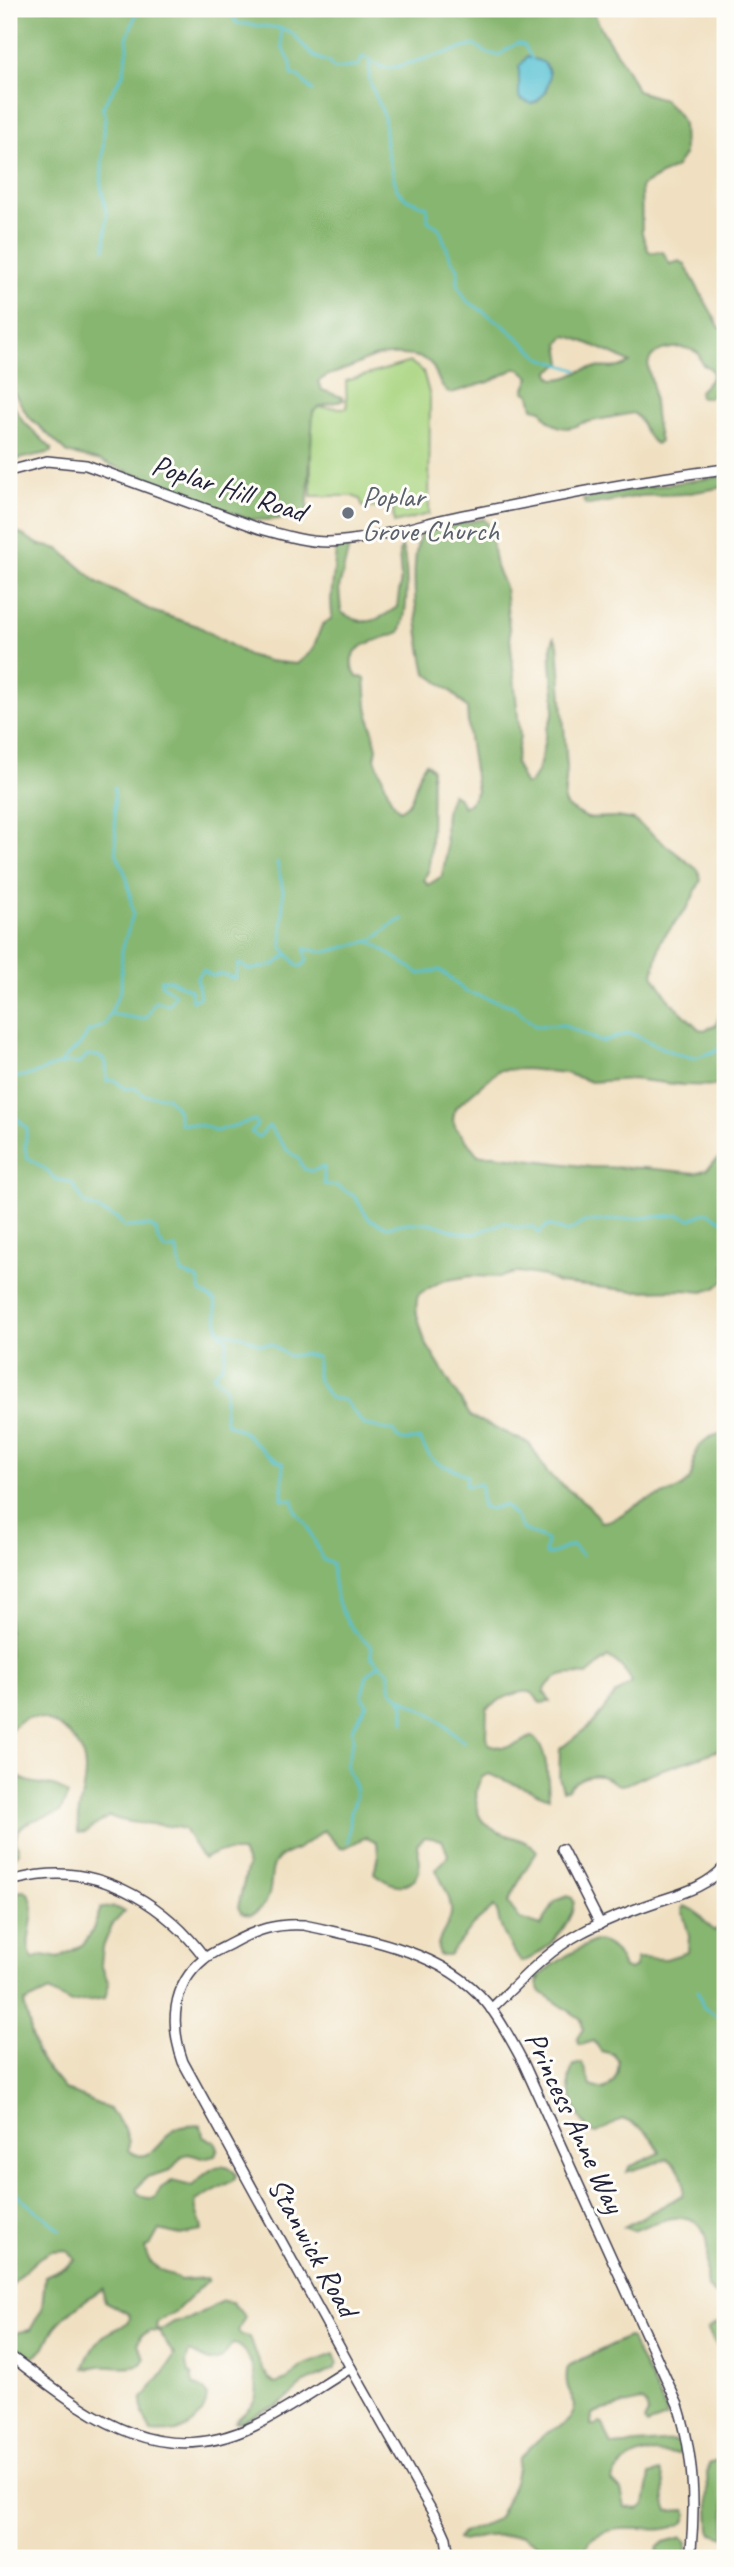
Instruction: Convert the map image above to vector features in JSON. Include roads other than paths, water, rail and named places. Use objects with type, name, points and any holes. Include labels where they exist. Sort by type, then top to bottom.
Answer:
[{"type":"street","name":"Poplar Hill Road","points":[[9,471],[47,461],[67,461],[261,529],[285,536],[329,542],[354,540],[469,514],[725,469]]},
{"type":"street","points":[[562,1849],[600,1924]]},
{"type":"street","points":[[491,2008],[541,1961],[567,1941],[649,1904],[694,1890],[710,1882],[725,1866]]},
{"type":"street","points":[[9,1881],[43,1875],[72,1875],[123,1890],[172,1919],[188,1934],[205,1958]]},
{"type":"street","name":"Princess Anne Way","points":[[205,1958],[264,1928],[289,1924],[304,1925],[423,1957],[455,1976],[491,2008],[523,2062],[678,2405],[693,2474],[690,2558]]},
{"type":"street","name":"Stanwick Road","points":[[205,1958],[185,1980],[176,2004],[174,2030],[183,2062],[442,2529],[449,2558]]},
{"type":"street","points":[[9,2355],[110,2426],[142,2437],[186,2442],[234,2434],[255,2426],[351,2368]]},
{"type":"water","points":[[527,57],[544,63],[549,74],[545,92],[532,104],[519,96],[519,67]]},
{"type":"waterway","points":[[105,249],[107,216],[101,185],[105,114],[102,108],[123,74],[127,38],[138,9]]},
{"type":"waterway","points":[[231,9],[236,23],[280,28],[291,32],[313,56],[328,62],[334,69],[358,66],[363,56],[383,68],[395,67],[475,45],[487,53],[499,55],[517,43],[524,45],[532,59]]},
{"type":"waterway","points":[[280,28],[283,49],[291,63],[292,75],[298,76],[313,91]]},
{"type":"waterway","points":[[370,60],[369,80],[384,116],[386,148],[397,190],[407,199],[427,207],[428,221],[439,228],[451,259],[458,269],[458,285],[466,300],[503,325],[541,358],[577,370]]},
{"type":"waterway","points":[[60,1065],[66,1056],[81,1044],[88,1032],[105,1025],[121,989],[122,950],[133,914],[127,878],[116,852],[114,788]]},
{"type":"waterway","points":[[277,862],[283,890],[282,947],[298,966],[307,961],[305,949],[326,952],[370,941],[404,919]]},
{"type":"waterway","points":[[370,941],[420,974],[440,970],[466,992],[513,1006],[535,1026],[563,1025],[601,1042],[630,1033],[673,1053],[694,1058],[725,1048]]},
{"type":"waterway","points":[[111,1014],[142,1019],[147,1017],[155,1001],[169,1005],[175,994],[161,984],[161,980],[170,980],[191,990],[192,1001],[200,997],[197,978],[203,970],[212,976],[222,974],[235,979],[239,963],[249,970],[274,965],[287,955]]},
{"type":"waterway","points":[[9,1087],[18,1077],[32,1075],[61,1064],[78,1064],[87,1055],[99,1056],[106,1062],[107,1081],[115,1080],[125,1089],[135,1088],[144,1095],[167,1097],[177,1109],[180,1123],[205,1126],[216,1131],[255,1120],[257,1125],[251,1132],[259,1137],[269,1126],[287,1150],[298,1158],[304,1169],[312,1171],[324,1167],[324,1184],[337,1186],[354,1196],[369,1219],[387,1227],[406,1223],[431,1223],[457,1232],[474,1234],[505,1222],[514,1227],[533,1227],[539,1233],[548,1225],[568,1232],[584,1222],[679,1215],[691,1219],[707,1212],[725,1222]]},
{"type":"waterway","points":[[9,1111],[27,1128],[27,1157],[55,1179],[72,1183],[85,1204],[118,1219],[124,1227],[150,1226],[156,1230],[158,1240],[166,1250],[176,1248],[182,1273],[198,1279],[201,1292],[215,1301],[219,1331],[228,1340],[222,1366],[213,1375],[225,1386],[227,1424],[236,1427],[267,1454],[283,1463],[282,1499],[293,1500],[296,1512],[307,1525],[323,1560],[332,1564],[341,1610],[353,1629],[371,1646],[371,1657],[388,1671],[391,1690],[431,1714],[464,1742]]},
{"type":"waterway","points":[[219,1331],[243,1336],[259,1344],[271,1344],[288,1356],[304,1354],[317,1357],[317,1378],[330,1398],[344,1400],[364,1425],[393,1430],[404,1440],[420,1439],[435,1461],[467,1476],[466,1486],[481,1484],[482,1508],[504,1505],[515,1516],[522,1529],[547,1540],[545,1554],[549,1555],[572,1545],[582,1556]]},
{"type":"waterway","points":[[348,1842],[351,1812],[356,1798],[355,1787],[346,1766],[353,1741],[352,1729],[367,1704],[362,1695],[367,1675],[379,1665]]},
{"type":"waterway","points":[[401,1700],[404,1705],[404,1722]]},
{"type":"waterway","points":[[698,1991],[703,2007],[725,2021]]},
{"type":"waterway","points":[[9,2176],[20,2198],[61,2230]]},
{"type":"place","name":"Poplar Grove Church","points":[[348,513]]}]
